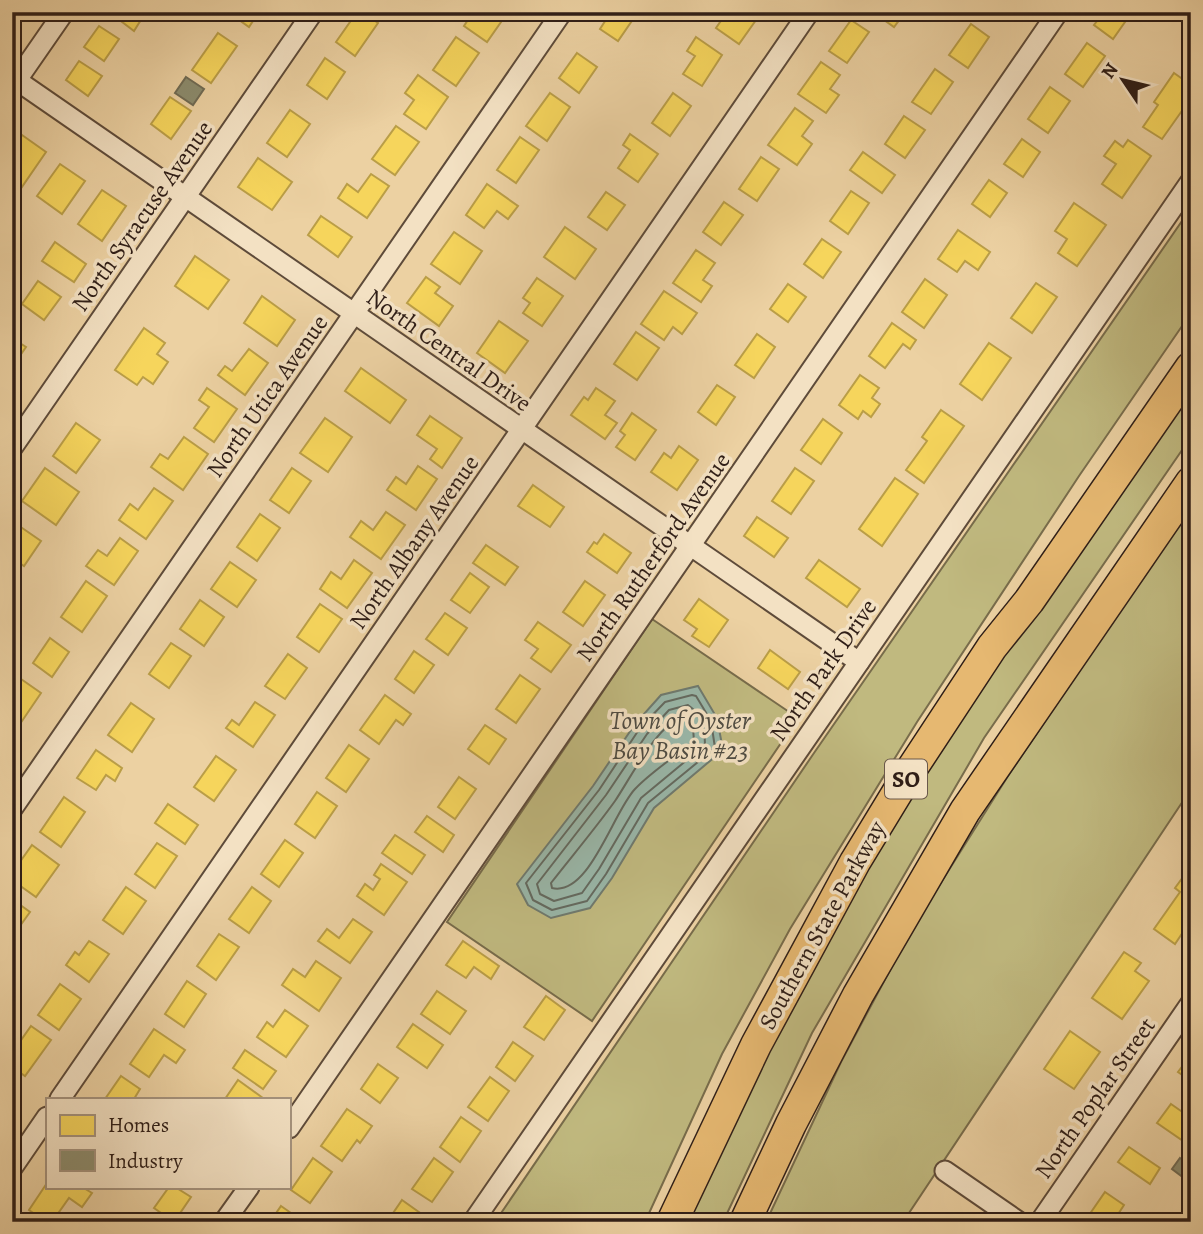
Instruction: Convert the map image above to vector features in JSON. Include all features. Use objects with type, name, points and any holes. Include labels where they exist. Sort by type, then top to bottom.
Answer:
[{"type":"highway","name":"Southern State Parkway","points":[[672,1222],[755,1045],[855,862],[911,770],[992,647],[1030,601],[1191,367]]},
{"type":"highway","points":[[745,1222],[791,1124],[858,995],[965,811],[1191,482]]},
{"type":"street","points":[[14,82],[64,12]]},
{"type":"street","name":"North Syracuse Avenue","points":[[12,448],[313,12]]},
{"type":"street","name":"North Utica Avenue","points":[[12,809],[562,12]]},
{"type":"street","name":"North Albany Avenue","points":[[61,1098],[809,12]]},
{"type":"street","name":"North Rutherford Avenue","points":[[290,1127],[1058,12]]},
{"type":"street","name":"North Central Drive","points":[[14,82],[859,662]]},
{"type":"street","name":"North Park Drive","points":[[473,1222],[1191,181]]},
{"type":"street","name":"North Poplar Street","points":[[1040,1222],[1191,1003]]},
{"type":"street","points":[[12,1168],[46,1118]]},
{"type":"street","points":[[945,1171],[1020,1222]]},
{"type":"street","points":[[224,1222],[247,1188]]},
{"type":"shaded area","points":[[1191,208],[1191,313],[1079,476],[917,722],[790,929],[722,1054],[645,1222],[495,1222],[814,753]]},
{"type":"shaded area","points":[[1191,384],[1191,437],[984,738],[812,1033],[723,1222],[685,1222],[786,1014],[875,856],[960,718]]},
{"type":"shaded area","points":[[1191,505],[1191,789],[903,1222],[766,1222],[841,1062],[913,927],[1008,776]]},
{"type":"shaded area","points":[[652,619],[798,718],[592,1021],[447,922]]},
{"type":"water","name":"Town of Oyster Bay Basin #23","points":[[698,686],[717,718],[723,750],[654,808],[612,878],[590,908],[551,918],[528,905],[517,884],[593,786],[635,724],[661,695]]},
{"type":"building: Homes","points":[[109,12],[140,12],[144,15],[134,31]]},
{"type":"building: Homes","points":[[228,12],[259,12],[249,27]]},
{"type":"building: Homes","points":[[357,12],[363,12],[378,23],[355,56],[336,42]]},
{"type":"building: Homes","points":[[473,12],[508,12],[487,42],[464,26]]},
{"type":"building: Homes","points":[[611,12],[638,12],[618,41],[600,29]]},
{"type":"building: Homes","points":[[727,12],[761,13],[739,44],[716,28]]},
{"type":"building: Homes","points":[[873,12],[899,12],[903,15],[894,27]]},
{"type":"building: Homes","points":[[1104,12],[1132,12],[1113,39],[1094,25]]},
{"type":"building: Homes","points":[[851,20],[869,32],[847,63],[829,51]]},
{"type":"building: Homes","points":[[971,24],[989,37],[968,68],[949,55]]},
{"type":"building: Homes","points":[[99,26],[119,39],[104,61],[84,47]]},
{"type":"building: Homes","points":[[218,33],[237,46],[211,83],[192,70]]},
{"type":"building: Homes","points":[[456,37],[479,53],[456,86],[433,70]]},
{"type":"building: Homes","points":[[696,37],[722,55],[702,86],[683,74],[695,56],[687,51]]},
{"type":"building: Homes","points":[[1087,43],[1105,56],[1083,87],[1065,74]]},
{"type":"building: Homes","points":[[577,53],[597,67],[579,93],[559,78]]},
{"type":"building: Homes","points":[[325,58],[345,72],[327,99],[307,85]]},
{"type":"building: Homes","points":[[79,61],[102,76],[88,96],[66,80]]},
{"type":"building: Homes","points":[[821,62],[840,75],[830,89],[839,95],[826,113],[798,94]]},
{"type":"building: Homes","points":[[935,69],[953,82],[931,114],[912,102]]},
{"type":"building: Homes","points":[[1174,73],[1191,85],[1191,98],[1162,139],[1143,127],[1158,105],[1154,102]]},
{"type":"building: Homes","points":[[418,75],[448,97],[426,129],[404,114],[414,100],[405,93]]},
{"type":"building: Homes","points":[[1050,87],[1070,101],[1048,133],[1028,119]]},
{"type":"building: Homes","points":[[550,93],[570,107],[547,141],[526,126]]},
{"type":"building: Homes","points":[[673,93],[691,106],[670,136],[652,123]]},
{"type":"building: Homes","points":[[170,97],[191,111],[171,139],[151,124]]},
{"type":"building: Homes","points":[[795,108],[813,121],[802,136],[812,144],[797,165],[768,145]]},
{"type":"building: Homes","points":[[290,110],[310,124],[287,157],[267,143]]},
{"type":"building: Homes","points":[[904,116],[925,130],[905,158],[885,144]]},
{"type":"building: Homes","points":[[396,126],[419,142],[395,175],[372,159]]},
{"type":"building: Homes","points":[[630,134],[658,154],[638,182],[618,168],[630,150],[623,145]]},
{"type":"building: Homes","points":[[22,135],[46,152],[15,197],[12,195],[12,149]]},
{"type":"building: Homes","points":[[520,137],[539,150],[516,183],[497,170]]},
{"type":"building: Homes","points":[[1022,139],[1040,152],[1023,177],[1004,164]]},
{"type":"building: Homes","points":[[1128,140],[1151,156],[1122,198],[1102,184],[1116,164],[1104,156],[1115,141],[1123,147]]},
{"type":"building: Homes","points":[[863,152],[895,175],[882,193],[850,170]]},
{"type":"building: Homes","points":[[761,157],[779,169],[757,201],[739,189]]},
{"type":"building: Homes","points":[[258,158],[292,182],[272,210],[238,187]]},
{"type":"building: Homes","points":[[60,164],[85,181],[62,214],[37,196]]},
{"type":"building: Homes","points":[[371,174],[389,186],[367,218],[338,198],[347,184],[358,192]]},
{"type":"building: Homes","points":[[989,180],[1007,193],[990,217],[972,204]]},
{"type":"building: Homes","points":[[487,184],[518,206],[508,219],[497,211],[484,228],[466,215]]},
{"type":"building: Homes","points":[[102,190],[126,206],[102,241],[78,224]]},
{"type":"building: Homes","points":[[851,191],[869,203],[848,234],[830,221]]},
{"type":"building: Homes","points":[[606,192],[625,205],[607,230],[588,217]]},
{"type":"building: Homes","points":[[724,202],[743,215],[721,245],[703,232]]},
{"type":"building: Homes","points":[[1074,203],[1106,225],[1077,266],[1058,253],[1067,239],[1055,231]]},
{"type":"building: Homes","points":[[321,216],[352,237],[338,257],[308,235]]},
{"type":"building: Homes","points":[[565,227],[596,249],[575,279],[544,257]]},
{"type":"building: Homes","points":[[958,230],[990,252],[978,270],[965,261],[957,272],[938,259]]},
{"type":"building: Homes","points":[[454,232],[482,251],[460,284],[431,264]]},
{"type":"building: Homes","points":[[822,239],[841,252],[823,278],[804,264]]},
{"type":"building: Homes","points":[[55,242],[86,264],[74,282],[42,261]]},
{"type":"building: Homes","points":[[696,250],[715,263],[703,280],[712,286],[701,302],[673,283]]},
{"type":"building: Homes","points":[[195,256],[229,280],[208,309],[175,286]]},
{"type":"building: Homes","points":[[426,277],[440,287],[435,293],[453,306],[439,326],[407,303]]},
{"type":"building: Homes","points":[[537,278],[563,296],[542,326],[523,313],[530,303],[523,298]]},
{"type":"building: Homes","points":[[925,279],[947,295],[924,328],[902,312]]},
{"type":"building: Homes","points":[[38,281],[61,297],[44,320],[22,304]]},
{"type":"building: Homes","points":[[1036,283],[1057,297],[1032,333],[1011,318]]},
{"type":"building: Homes","points":[[788,284],[806,297],[788,322],[770,309]]},
{"type":"building: Homes","points":[[664,291],[697,313],[682,334],[673,327],[664,340],[641,324]]},
{"type":"building: Homes","points":[[262,296],[295,320],[277,346],[244,323]]},
{"type":"building: Homes","points":[[499,321],[528,341],[505,373],[477,353]]},
{"type":"building: Homes","points":[[892,323],[916,340],[910,349],[903,344],[885,368],[869,356]]},
{"type":"building: Homes","points":[[144,328],[165,343],[157,354],[168,362],[153,384],[143,377],[137,385],[115,370]]},
{"type":"building: Homes","points":[[636,332],[659,348],[637,380],[614,364]]},
{"type":"building: Homes","points":[[757,334],[775,347],[754,378],[735,365]]},
{"type":"building: Homes","points":[[12,338],[26,347],[12,367]]},
{"type":"building: Homes","points":[[989,343],[1011,358],[982,400],[960,384]]},
{"type":"building: Homes","points":[[249,349],[268,363],[245,395],[218,375],[225,366],[232,371]]},
{"type":"building: Homes","points":[[361,368],[406,400],[390,423],[345,391]]},
{"type":"building: Homes","points":[[860,375],[879,388],[872,398],[880,404],[871,417],[863,411],[858,419],[839,405]]},
{"type":"building: Homes","points":[[717,385],[735,397],[716,425],[698,412]]},
{"type":"building: Homes","points":[[207,388],[237,409],[214,442],[194,428],[209,407],[199,400]]},
{"type":"building: Homes","points":[[596,388],[615,401],[605,415],[617,423],[605,439],[571,415],[584,397],[588,400]]},
{"type":"building: Homes","points":[[941,410],[964,426],[924,483],[906,470],[927,441],[922,437]]},
{"type":"building: Homes","points":[[632,413],[656,430],[635,460],[616,447],[625,435],[620,431]]},
{"type":"building: Homes","points":[[430,416],[462,438],[442,468],[430,459],[437,449],[417,435]]},
{"type":"building: Homes","points":[[325,418],[352,437],[328,472],[300,453]]},
{"type":"building: Homes","points":[[823,419],[842,433],[821,464],[801,450]]},
{"type":"building: Homes","points":[[76,423],[100,440],[76,473],[53,456]]},
{"type":"building: Homes","points":[[184,437],[208,454],[183,490],[151,467],[160,454],[168,459]]},
{"type":"building: Homes","points":[[679,446],[698,460],[677,490],[651,472],[664,453],[671,458]]},
{"type":"building: Homes","points":[[418,466],[437,479],[416,510],[387,490],[396,477],[406,484]]},
{"type":"building: Homes","points":[[45,468],[79,492],[56,525],[22,501]]},
{"type":"building: Homes","points":[[292,468],[311,481],[289,513],[270,500]]},
{"type":"building: Homes","points":[[795,468],[814,481],[791,514],[772,501]]},
{"type":"building: Homes","points":[[895,478],[918,494],[882,546],[859,529]]},
{"type":"building: Homes","points":[[533,485],[564,507],[550,527],[518,506]]},
{"type":"building: Homes","points":[[154,488],[173,501],[146,539],[119,520],[130,504],[138,510]]},
{"type":"building: Homes","points":[[386,512],[405,525],[381,559],[350,537],[361,521],[373,530]]},
{"type":"building: Homes","points":[[260,514],[280,528],[257,561],[237,547]]},
{"type":"building: Homes","points":[[757,517],[788,538],[774,557],[744,536]]},
{"type":"building: Homes","points":[[12,521],[41,541],[24,566],[12,558]]},
{"type":"building: Homes","points":[[604,534],[631,553],[617,573],[587,552]]},
{"type":"building: Homes","points":[[120,538],[138,551],[114,585],[86,566],[98,550],[107,556]]},
{"type":"building: Homes","points":[[486,545],[518,567],[505,585],[473,563]]},
{"type":"building: Homes","points":[[354,560],[372,573],[347,608],[320,589],[331,572],[341,579]]},
{"type":"building: Homes","points":[[819,560],[860,589],[847,607],[806,578]]},
{"type":"building: Homes","points":[[230,562],[256,580],[237,607],[211,589]]},
{"type":"building: Homes","points":[[470,573],[489,587],[470,613],[451,600]]},
{"type":"building: Homes","points":[[86,581],[107,596],[82,632],[61,617]]},
{"type":"building: Homes","points":[[585,581],[605,595],[583,626],[563,612]]},
{"type":"building: Homes","points":[[699,599],[728,620],[709,647],[692,636],[697,629],[684,620]]},
{"type":"building: Homes","points":[[200,600],[224,617],[204,646],[180,629]]},
{"type":"building: Homes","points":[[320,604],[342,619],[319,652],[297,637]]},
{"type":"building: Homes","points":[[445,613],[467,628],[448,655],[426,639]]},
{"type":"building: Homes","points":[[538,622],[571,645],[551,672],[531,658],[538,649],[525,640]]},
{"type":"building: Homes","points":[[50,638],[69,652],[52,677],[33,663]]},
{"type":"building: Homes","points":[[171,643],[191,656],[169,688],[149,674]]},
{"type":"building: Homes","points":[[770,650],[800,672],[788,689],[758,668]]},
{"type":"building: Homes","points":[[414,651],[434,665],[414,693],[395,679]]},
{"type":"building: Homes","points":[[288,654],[307,668],[285,699],[265,686]]},
{"type":"building: Homes","points":[[520,675],[540,689],[516,723],[496,709]]},
{"type":"building: Homes","points":[[21,679],[41,693],[20,724],[12,719],[12,692]]},
{"type":"building: Homes","points":[[385,695],[411,714],[403,725],[396,720],[379,744],[360,730]]},
{"type":"building: Homes","points":[[255,702],[275,715],[253,747],[226,728],[232,720],[239,725]]},
{"type":"building: Homes","points":[[131,703],[154,719],[132,752],[108,735]]},
{"type":"building: Homes","points":[[485,725],[506,739],[489,764],[468,749]]},
{"type":"building: Homes","points":[[349,745],[369,759],[346,792],[326,778]]},
{"type":"building: Homes","points":[[96,750],[122,768],[115,781],[106,775],[96,790],[77,778]]},
{"type":"building: Homes","points":[[216,756],[236,770],[214,801],[194,787]]},
{"type":"building: Homes","points":[[459,777],[476,789],[455,819],[438,807]]},
{"type":"building: Homes","points":[[317,792],[337,806],[315,838],[295,824]]},
{"type":"building: Homes","points":[[64,797],[85,812],[61,847],[40,832]]},
{"type":"building: Homes","points":[[168,804],[198,825],[185,844],[155,823]]},
{"type":"building: Homes","points":[[427,816],[454,835],[443,852],[415,832]]},
{"type":"building: Homes","points":[[395,835],[425,855],[412,874],[382,853]]},
{"type":"building: Homes","points":[[285,840],[303,853],[279,887],[261,874]]},
{"type":"building: Homes","points":[[157,843],[177,856],[155,888],[135,874]]},
{"type":"building: Homes","points":[[32,845],[59,865],[36,897],[12,880],[12,873]]},
{"type":"building: Homes","points":[[381,864],[407,882],[384,915],[357,896],[365,884],[373,890],[380,879],[374,875]]},
{"type":"building: Homes","points":[[1186,873],[1191,877],[1191,920],[1175,944],[1154,929],[1180,892],[1175,888]]},
{"type":"building: Homes","points":[[126,887],[146,901],[123,934],[103,920]]},
{"type":"building: Homes","points":[[252,887],[271,901],[249,933],[229,919]]},
{"type":"building: Homes","points":[[12,899],[30,912],[20,926],[12,921]]},
{"type":"building: Homes","points":[[353,919],[372,932],[350,963],[318,941],[327,929],[339,938]]},
{"type":"building: Homes","points":[[219,934],[239,947],[216,980],[197,966]]},
{"type":"building: Homes","points":[[89,941],[109,954],[89,982],[66,965],[75,952],[79,955]]},
{"type":"building: Homes","points":[[463,941],[499,966],[491,979],[474,967],[466,978],[446,965]]},
{"type":"building: Homes","points":[[1124,952],[1141,963],[1135,971],[1149,981],[1122,1019],[1092,998]]},
{"type":"building: Homes","points":[[316,961],[341,978],[319,1011],[282,985],[293,969],[305,977]]},
{"type":"building: Homes","points":[[187,981],[206,994],[184,1027],[165,1014]]},
{"type":"building: Homes","points":[[60,984],[81,999],[59,1030],[38,1015]]},
{"type":"building: Homes","points":[[437,991],[466,1011],[450,1034],[421,1014]]},
{"type":"building: Homes","points":[[546,996],[565,1010],[544,1040],[524,1027]]},
{"type":"building: Homes","points":[[285,1010],[308,1026],[286,1057],[257,1037],[267,1022],[273,1027]]},
{"type":"building: Homes","points":[[413,1024],[443,1045],[427,1068],[397,1047]]},
{"type":"building: Homes","points":[[31,1026],[51,1040],[25,1076],[12,1067],[12,1053]]},
{"type":"building: Homes","points":[[154,1029],[185,1050],[176,1063],[164,1055],[149,1077],[130,1064]]},
{"type":"building: Homes","points":[[1070,1031],[1100,1052],[1074,1089],[1044,1069]]},
{"type":"building: Homes","points":[[513,1042],[533,1056],[515,1081],[496,1067]]},
{"type":"building: Homes","points":[[245,1050],[276,1071],[263,1089],[233,1068]]},
{"type":"building: Homes","points":[[1191,1057],[1191,1081],[1178,1072]]},
{"type":"building: Homes","points":[[378,1064],[398,1078],[380,1103],[361,1089]]},
{"type":"building: Homes","points":[[121,1076],[140,1089],[135,1098],[106,1098]]},
{"type":"building: Homes","points":[[490,1077],[509,1091],[488,1121],[468,1107]]},
{"type":"building: Homes","points":[[238,1080],[263,1098],[226,1098]]},
{"type":"building: Homes","points":[[1171,1104],[1191,1118],[1189,1145],[1157,1123]]},
{"type":"building: Homes","points":[[347,1109],[372,1126],[360,1143],[357,1140],[342,1161],[321,1146]]},
{"type":"building: Homes","points":[[461,1117],[481,1131],[460,1162],[440,1147]]},
{"type":"building: Homes","points":[[1129,1147],[1160,1168],[1150,1184],[1118,1162]]},
{"type":"building: Homes","points":[[313,1158],[332,1172],[310,1203],[291,1190]]},
{"type":"building: Homes","points":[[434,1158],[453,1172],[432,1202],[412,1189]]},
{"type":"building: Homes","points":[[46,1184],[46,1188],[84,1188],[92,1193],[82,1207],[69,1198],[52,1222],[46,1222],[29,1210]]},
{"type":"building: Homes","points":[[168,1188],[177,1188],[191,1197],[174,1222],[154,1208]]},
{"type":"building: Homes","points":[[1105,1192],[1124,1205],[1113,1222],[1092,1222],[1087,1218]]},
{"type":"building: Homes","points":[[402,1200],[423,1215],[418,1222],[387,1222]]},
{"type":"building: Homes","points":[[281,1206],[301,1220],[300,1222],[270,1222]]},
{"type":"building: Industry","points":[[186,77],[204,89],[193,105],[175,93]]},
{"type":"building: Industry","points":[[1180,1158],[1191,1166],[1191,1177],[1188,1181],[1172,1169]]}]
